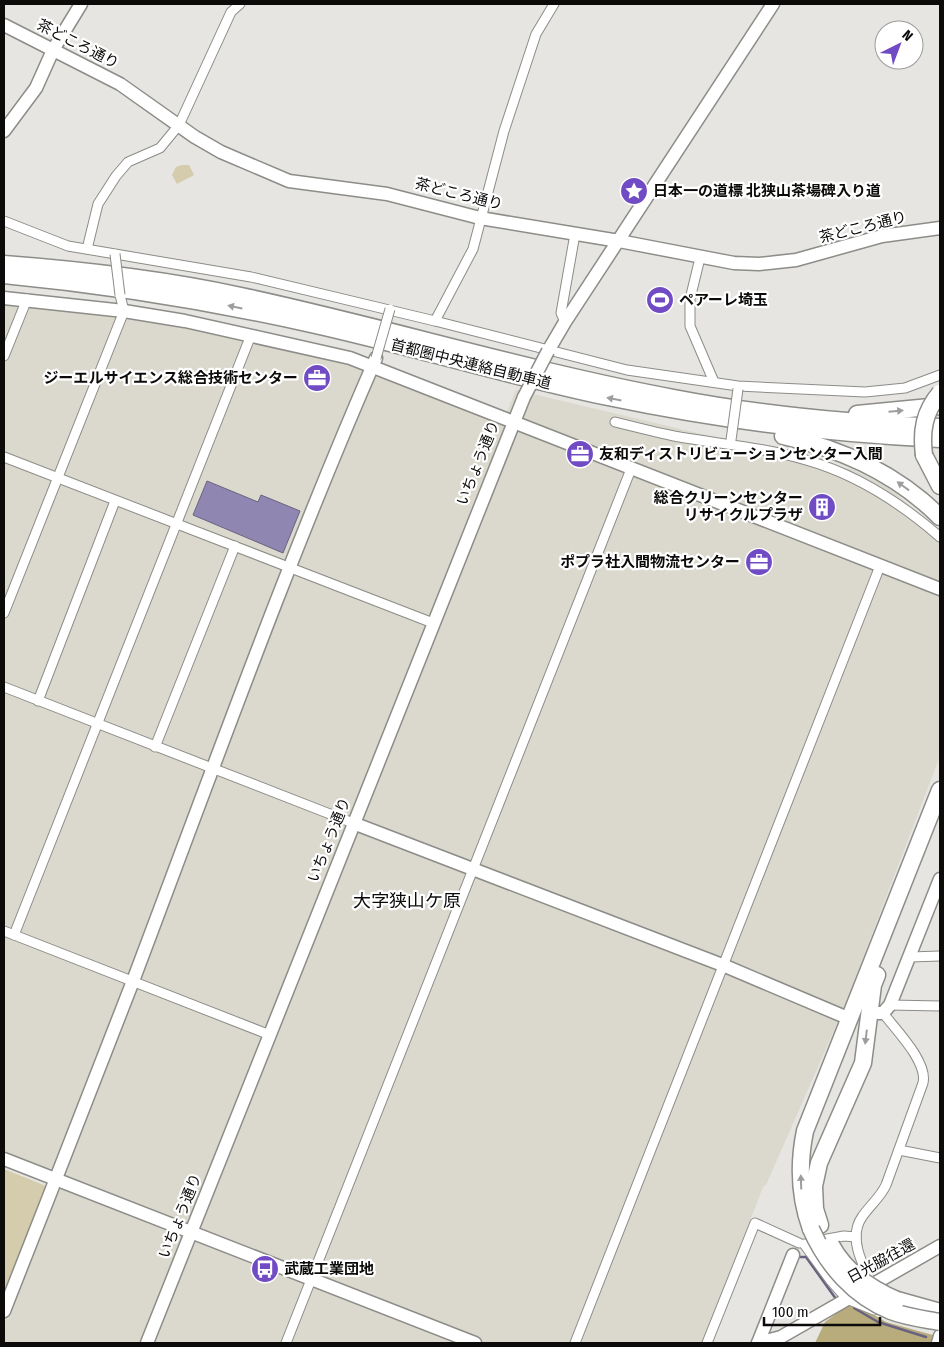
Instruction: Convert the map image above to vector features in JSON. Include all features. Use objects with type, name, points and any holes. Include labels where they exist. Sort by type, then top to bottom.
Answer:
[{"type":"highway","name":"首都圏中央連絡自動車道","points":[[4,264],[112,275],[238,296],[564,375],[673,398],[791,416],[940,427]]},
{"type":"highway","name":"首都圏中央連絡自動車道","points":[[4,275],[164,294],[235,307],[649,406],[790,428],[940,439]]},
{"type":"highway","points":[[940,393],[928,410],[923,423],[924,454],[940,486]]},
{"type":"highway","points":[[673,398],[795,413],[850,414],[940,406]]},
{"type":"highway","points":[[649,406],[836,450],[864,462],[898,482],[940,517]]},
{"type":"highway","points":[[940,790],[805,1131],[800,1154],[800,1184],[803,1209],[839,1258],[867,1284],[898,1300],[940,1312]]},
{"type":"highway","points":[[940,809],[873,985],[863,1063],[819,1163],[814,1186],[816,1227],[827,1260],[838,1273],[869,1300],[892,1312],[940,1322]]},
{"type":"street","points":[[4,131],[36,88],[53,50],[81,4]]},
{"type":"street","points":[[87,249],[98,204],[116,176],[128,162],[160,148],[179,125],[231,12],[240,4]]},
{"type":"street","points":[[435,321],[473,249],[504,131],[536,34],[554,4]]},
{"type":"street","name":"いちょう通り","points":[[147,1343],[524,397],[565,322],[773,4]]},
{"type":"street","name":"茶どころ通り","points":[[4,25],[120,84],[221,152],[289,181],[387,194],[480,218],[619,241],[734,263],[759,264],[796,260],[882,236],[940,228]]},
{"type":"street","points":[[4,221],[68,246],[251,277],[390,309],[548,352],[627,370],[714,382],[738,388],[865,392],[905,388],[940,375]]},
{"type":"street","points":[[565,322],[561,313],[575,234]]},
{"type":"street","points":[[4,614],[56,478],[124,311],[115,254]]},
{"type":"street","points":[[700,258],[690,299],[690,326],[714,382]]},
{"type":"street","points":[[4,298],[124,311],[251,334],[374,362],[632,469],[940,589]]},
{"type":"street","points":[[4,356],[27,299]]},
{"type":"street","points":[[4,1311],[133,981],[211,769],[289,567],[374,362],[390,309]]},
{"type":"street","points":[[14,935],[251,334]]},
{"type":"street","points":[[730,442],[738,388]]},
{"type":"street","points":[[615,422],[674,436],[730,442],[807,460],[859,482],[908,510],[940,537]]},
{"type":"street","points":[[4,457],[433,622]]},
{"type":"street","points":[[286,1343],[632,469]]},
{"type":"street","points":[[38,701],[115,501]]},
{"type":"street","points":[[155,747],[235,546]]},
{"type":"street","points":[[575,1343],[725,966],[880,566]]},
{"type":"street","points":[[4,687],[474,872],[725,966],[843,1016]]},
{"type":"street","points":[[884,1011],[910,957],[940,879]]},
{"type":"street","points":[[4,931],[270,1035]]},
{"type":"street","points":[[910,957],[940,956]]},
{"type":"street","points":[[884,1011],[940,1006]]},
{"type":"street","points":[[873,1285],[863,1267],[856,1237],[862,1217],[879,1198],[899,1150],[924,1073],[919,1061],[884,1011]]},
{"type":"street","points":[[899,1150],[940,1158]]},
{"type":"street","points":[[4,1159],[475,1343]]},
{"type":"street","points":[[707,1343],[755,1224],[801,1243],[847,1299],[888,1316],[940,1329]]},
{"type":"street","points":[[758,1343],[792,1255],[801,1243],[844,1236],[856,1237]]},
{"type":"street","name":"日光脇往還","points":[[758,1343],[781,1337],[940,1246]]},
{"type":"street","points":[[938,1343],[940,1336]]},
{"type":"shaded area","points":[[189,165],[194,175],[177,184],[172,175],[176,167]]},
{"type":"shaded area","name":"武蔵工業団地","points":[[4,301],[126,316],[255,338],[374,367],[503,421],[516,390],[854,470],[888,487],[940,531],[940,756],[843,1010],[766,1185],[763,1187],[703,1343],[4,1343],[4,1324],[62,1176],[4,1153]]},
{"type":"shaded area","points":[[207,481],[258,502],[261,495],[300,511],[283,553],[193,515]]},
{"type":"shaded area","points":[[4,1169],[46,1186],[4,1292]]},
{"type":"shaded area","points":[[852,1302],[886,1322],[940,1337],[940,1343],[815,1343],[825,1322]]},
{"type":"waterway","points":[[799,1257],[806,1257],[836,1299]]},
{"type":"waterway","points":[[854,1308],[878,1322],[926,1337]]},
{"type":"place","name":"日本一の道標 北狭山茶場碑入り道","points":[[634,191]]},
{"type":"place","name":"ペアーレ埼玉","points":[[660,300]]},
{"type":"place","name":"ジーエルサイエンス総合技術センター","points":[[317,378]]},
{"type":"place","name":"友和ディストリビューションセンター入間","points":[[580,454]]},
{"type":"place","name":"総合クリーンセンター リサイクルプラザ","points":[[822,507]]},
{"type":"place","name":"ポプラ社入間物流センター","points":[[759,562]]},
{"type":"place","name":"武蔵工業団地","points":[[265,1269]]},
{"type":"district","name":"大字狭山ケ原","points":[[407,901]]}]
